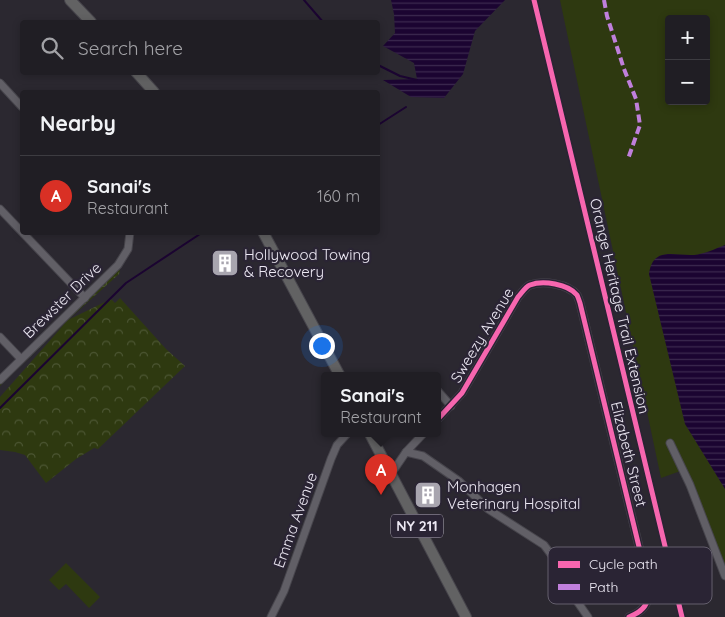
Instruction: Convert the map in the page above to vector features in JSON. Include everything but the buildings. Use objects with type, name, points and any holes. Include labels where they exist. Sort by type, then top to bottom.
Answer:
[{"type":"main road","points":[[70,0],[89,20]]},
{"type":"main road","points":[[138,75],[152,90]]},
{"type":"main road","points":[[265,235],[338,372]]},
{"type":"main road","name":"NY 211","points":[[372,437],[466,617]]},
{"type":"street","points":[[0,83],[20,105]]},
{"type":"street","points":[[0,209],[20,230]]},
{"type":"street","points":[[25,235],[85,298]]},
{"type":"street","name":"Brewster Drive","points":[[0,380],[118,265],[128,249],[130,235]]},
{"type":"street","name":"Sweezy Avenue","points":[[441,416],[462,393],[525,288],[545,283],[561,285],[576,294],[580,303]]},
{"type":"street","name":"Elizabeth Street","points":[[580,303],[639,547]]},
{"type":"street","points":[[0,337],[21,359]]},
{"type":"street","points":[[441,394],[451,406]]},
{"type":"street","name":"Emma Avenue","points":[[271,617],[284,591],[331,459],[337,445],[344,437]]},
{"type":"street","points":[[391,474],[406,452],[420,437]]},
{"type":"street","points":[[670,442],[690,486],[725,576]]},
{"type":"street","points":[[406,452],[422,456],[459,480],[488,509],[544,546],[548,551]]},
{"type":"street","points":[[579,604],[588,617]]},
{"type":"street","name":"Elizabeth Street","points":[[629,617],[643,610],[646,604]]},
{"type":"green space","points":[[560,0],[725,0],[725,565],[686,469],[661,478]]},
{"type":"green space","points":[[118,268],[119,274],[0,386],[0,378]]},
{"type":"green space","points":[[120,298],[166,349],[185,366],[98,449],[94,448],[76,459],[46,483],[25,455],[0,450],[0,397],[68,320],[111,299],[115,303]]},
{"type":"green space","points":[[66,563],[100,597],[89,608],[66,584],[59,590],[49,580]]},
{"type":"shaded area","points":[[391,0],[505,0],[475,31],[463,74],[444,98],[411,97],[383,80],[417,79],[414,63],[383,46],[395,33]]},
{"type":"shaded area","points":[[725,245],[725,489],[685,424],[649,274],[651,265],[660,256],[666,254],[694,255]]},
{"type":"waterway","points":[[304,0],[321,20]]},
{"type":"waterway","points":[[380,66],[400,76],[417,80]]},
{"type":"waterway","points":[[380,124],[406,107]]},
{"type":"waterway","points":[[0,408],[126,283],[198,235]]},
{"type":"marked path","points":[[604,0],[607,16],[624,69],[636,99],[640,125],[628,159]]},
{"type":"cycle path","name":"Orange Heritage Trail Extension","points":[[534,0],[665,547]]},
{"type":"cycle path","points":[[441,416],[462,393],[518,297],[527,287],[548,283],[573,291],[580,303],[639,547]]},
{"type":"cycle path","points":[[629,617],[646,604]]},
{"type":"cycle path","name":"Orange Heritage Trail Extension","points":[[679,604],[682,617]]},
{"type":"place","name":"Hollywood Towing & Recovery","points":[[225,263]]},
{"type":"place","name":"Sanai's","points":[[381,495]]},
{"type":"place","name":"Monhagen Veterinary Hospital","points":[[428,495]]}]
